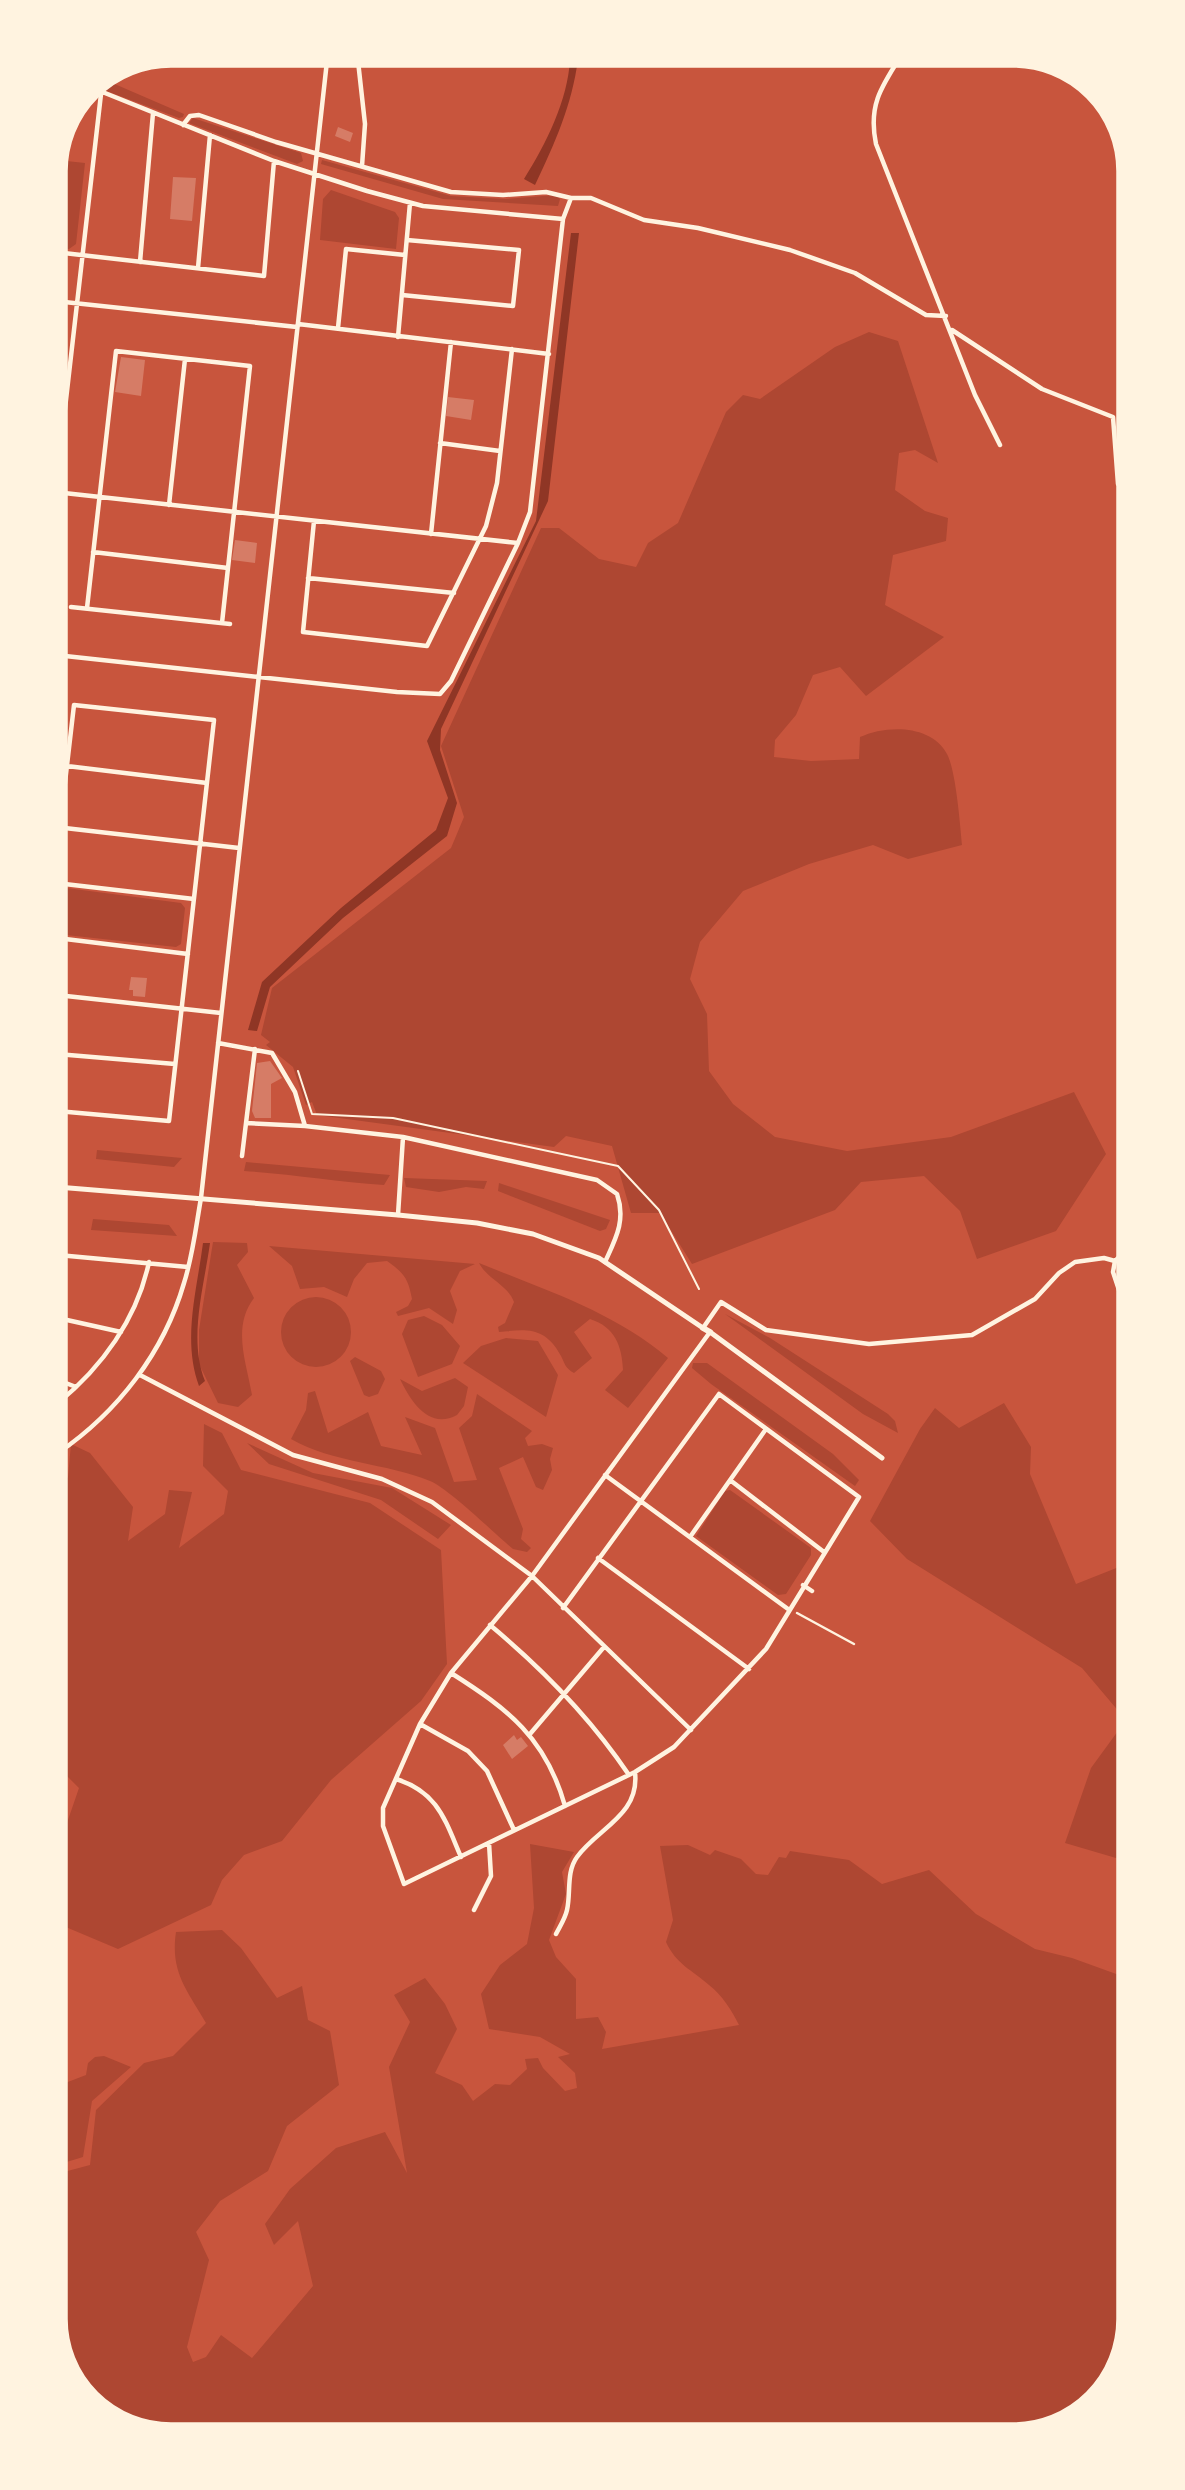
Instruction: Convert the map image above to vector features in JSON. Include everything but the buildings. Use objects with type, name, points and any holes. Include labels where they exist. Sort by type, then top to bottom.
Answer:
[{"type":"main road","points":[[703,1328],[709,1332]]},
{"type":"street","points":[[66,1446],[104,1415],[140,1375],[168,1326],[188,1267],[201,1198],[326,66]]},
{"type":"street","points":[[359,66],[365,124],[362,166]]},
{"type":"street","points":[[894,67],[884,82],[872,122],[876,144],[975,395],[1000,445]]},
{"type":"street","points":[[101,94],[314,176],[410,203],[563,219]]},
{"type":"street","points":[[67,389],[101,94]]},
{"type":"street","points":[[140,262],[153,113]]},
{"type":"street","points":[[183,125],[190,116],[199,115],[317,155],[451,192],[503,195],[546,192],[571,198],[591,198],[644,219],[698,228],[833,264],[875,283],[926,315],[946,316]]},
{"type":"street","points":[[198,268],[210,135]]},
{"type":"street","points":[[67,254],[264,276],[274,161]]},
{"type":"street","points":[[67,655],[439,694],[450,681],[518,543],[530,512],[563,219],[571,198]]},
{"type":"street","points":[[397,337],[410,203]]},
{"type":"street","points":[[401,295],[513,306],[519,250],[407,240]]},
{"type":"street","points":[[338,328],[346,249],[405,255]]},
{"type":"street","points":[[67,302],[338,328],[549,354]]},
{"type":"street","points":[[951,329],[1042,388],[1113,417],[1118,484]]},
{"type":"street","points":[[431,534],[451,342]]},
{"type":"street","points":[[314,521],[303,632],[427,646],[480,539],[497,483],[512,349]]},
{"type":"street","points":[[86,608],[116,351],[250,366],[222,623]]},
{"type":"street","points":[[169,505],[185,359]]},
{"type":"street","points":[[440,443],[500,451]]},
{"type":"street","points":[[67,494],[518,543]]},
{"type":"street","points":[[93,552],[228,568]]},
{"type":"street","points":[[309,578],[454,593]]},
{"type":"street","points":[[71,607],[230,624]]},
{"type":"street","points":[[67,1112],[169,1121],[181,1010],[188,954],[200,844],[207,783],[214,720],[74,705],[67,766],[207,783]]},
{"type":"street","points":[[67,828],[239,848]]},
{"type":"street","points":[[67,884],[194,899]]},
{"type":"street","points":[[67,939],[188,954]]},
{"type":"street","points":[[67,996],[221,1013]]},
{"type":"street","points":[[218,1043],[272,1053],[295,1093],[305,1126]]},
{"type":"street","points":[[242,1156],[255,1049]]},
{"type":"street","points":[[67,1055],[175,1064]]},
{"type":"street","points":[[246,1123],[305,1126],[403,1137],[577,1173],[610,1187],[618,1194],[623,1215],[619,1232],[604,1262]]},
{"type":"street","points":[[398,1215],[403,1137]]},
{"type":"street","points":[[67,1188],[477,1223],[533,1234],[604,1262],[703,1328],[721,1303],[765,1330],[869,1344],[972,1335],[1035,1299],[1059,1273],[1075,1262],[1104,1258],[1115,1261]]},
{"type":"street","points":[[66,1256],[188,1267]]},
{"type":"street","points":[[1118,1258],[1113,1272],[1118,1288]]},
{"type":"street","points":[[66,1396],[77,1387],[121,1332],[145,1282],[149,1262]]},
{"type":"street","points":[[66,1320],[121,1332]]},
{"type":"street","points":[[563,1608],[719,1394],[859,1497],[788,1609],[766,1649],[674,1747],[635,1772],[404,1884],[383,1826],[383,1808],[420,1724],[451,1673],[531,1576],[709,1332],[882,1458]]},
{"type":"street","points":[[140,1375],[293,1455],[408,1489],[432,1502],[531,1576],[691,1730]]},
{"type":"street","points":[[66,1383],[77,1387]]},
{"type":"street","points":[[690,1537],[766,1429]]},
{"type":"street","points":[[605,1475],[788,1609]]},
{"type":"street","points":[[730,1480],[824,1552]]},
{"type":"street","points":[[598,1558],[749,1669]]},
{"type":"street","points":[[803,1585],[811,1591]]},
{"type":"street","points":[[490,1625],[535,1662],[565,1693],[629,1775]]},
{"type":"street","points":[[530,1734],[604,1647]]},
{"type":"street","points":[[451,1673],[501,1704],[530,1734],[561,1792],[565,1806]]},
{"type":"street","points":[[420,1724],[468,1751],[487,1772],[514,1830]]},
{"type":"street","points":[[556,1934],[568,1909],[574,1861],[588,1843],[614,1824],[626,1809],[635,1794],[635,1772]]},
{"type":"street","points":[[396,1779],[413,1784],[430,1796],[461,1857]]},
{"type":"street","points":[[474,1910],[491,1876],[489,1843]]},
{"type":"lane","points":[[797,1613],[853,1644]]},
{"type":"path","points":[[298,1071],[312,1114],[393,1118],[618,1166],[659,1210],[699,1289]]},
{"type":"shaded area","points":[[569,66],[577,66],[567,108],[535,185],[524,179],[554,121]]},
{"type":"shaded area","points":[[115,84],[184,114],[179,118],[105,91]]},
{"type":"shaded area","points":[[193,118],[301,153],[303,161],[297,164],[189,123]]},
{"type":"shaded area","points":[[322,160],[451,196],[506,199],[556,195],[560,199],[558,206],[443,199],[321,164]]},
{"type":"shaded area","points":[[68,161],[85,163],[76,244],[69,249]]},
{"type":"shaded area","points":[[331,190],[395,212],[399,218],[396,249],[320,240],[323,199]]},
{"type":"shaded area","points":[[571,233],[579,233],[548,501],[441,729],[440,750],[457,803],[447,836],[343,918],[270,987],[257,1031],[248,1030],[262,982],[341,908],[436,830],[448,798],[427,741],[536,521]]},
{"type":"shaded area","points":[[869,332],[898,341],[938,463],[915,450],[899,453],[895,490],[925,511],[948,518],[946,541],[893,555],[885,605],[944,637],[866,696],[840,667],[813,675],[796,715],[775,740],[774,757],[811,761],[859,759],[860,737],[882,730],[907,730],[930,737],[940,744],[947,754],[953,772],[962,845],[908,859],[873,845],[809,864],[743,891],[700,942],[690,979],[707,1014],[709,1071],[733,1104],[775,1137],[847,1151],[951,1137],[1074,1092],[1106,1154],[1056,1231],[977,1259],[960,1211],[924,1176],[861,1182],[835,1210],[692,1264],[660,1213],[631,1213],[612,1146],[566,1136],[554,1147],[317,1115],[312,1102],[306,1105],[293,1067],[266,1045],[270,1042],[261,1035],[272,988],[451,848],[464,817],[441,746],[541,528],[559,528],[599,559],[636,567],[648,543],[678,523],[726,412],[743,395],[760,399],[835,347]]},
{"type":"shaded area","points":[[67,888],[181,903],[185,908],[181,944],[176,947],[67,935]]},
{"type":"shaded area","points":[[97,1150],[182,1158],[174,1167],[96,1159]]},
{"type":"shaded area","points":[[246,1162],[390,1175],[384,1185],[366,1184],[244,1171]]},
{"type":"shaded area","points":[[404,1178],[487,1181],[484,1189],[466,1187],[439,1192],[406,1187]]},
{"type":"shaded area","points":[[499,1183],[610,1220],[606,1229],[600,1231],[498,1191]]},
{"type":"shaded area","points":[[93,1219],[169,1225],[177,1236],[91,1230]]},
{"type":"shaded area","points":[[213,1242],[247,1243],[248,1252],[237,1265],[254,1298],[247,1309],[242,1332],[252,1395],[238,1407],[218,1403],[199,1364],[199,1330]]},
{"type":"shaded area","points":[[203,1243],[210,1243],[198,1330],[200,1365],[205,1381],[199,1386],[194,1369],[191,1333]]},
{"type":"shaded area","points":[[269,1246],[475,1264],[460,1271],[450,1291],[457,1310],[453,1324],[429,1308],[398,1316],[396,1312],[408,1306],[412,1299],[404,1277],[387,1261],[367,1263],[354,1279],[347,1297],[324,1287],[300,1289],[292,1266]]},
{"type":"shaded area","points":[[479,1263],[602,1315],[668,1358],[628,1408],[605,1390],[623,1370],[619,1345],[606,1327],[590,1319],[574,1332],[592,1358],[574,1373],[567,1368],[555,1347],[542,1335],[519,1330],[499,1332],[498,1327],[505,1323],[514,1302],[507,1291],[487,1274]]},
{"type":"shaded area","points":[[323,1297],[336,1303],[345,1312],[349,1318],[349,1346],[341,1357],[330,1365],[309,1367],[291,1357],[283,1346],[281,1325],[291,1307],[302,1299]]},
{"type":"shaded area","points":[[725,1314],[770,1338],[888,1414],[895,1421],[898,1433],[863,1414]]},
{"type":"shaded area","points":[[424,1316],[442,1325],[460,1346],[452,1364],[418,1377],[402,1334],[408,1320]]},
{"type":"shaded area","points":[[506,1338],[538,1341],[558,1375],[546,1417],[463,1363],[481,1346]]},
{"type":"shaded area","points":[[355,1357],[381,1371],[385,1379],[378,1394],[369,1397],[364,1395],[350,1361]]},
{"type":"shaded area","points":[[693,1363],[707,1363],[833,1454],[859,1480],[855,1486],[711,1384],[692,1368]]},
{"type":"shaded area","points":[[455,1378],[468,1387],[464,1406],[457,1415],[447,1419],[438,1419],[422,1411],[400,1379],[422,1391]]},
{"type":"shaded area","points":[[315,1391],[328,1433],[368,1412],[381,1446],[422,1455],[405,1417],[435,1428],[454,1482],[477,1480],[459,1428],[472,1416],[477,1394],[532,1431],[525,1438],[528,1446],[542,1444],[553,1448],[550,1459],[552,1470],[543,1490],[536,1487],[523,1457],[499,1468],[523,1529],[521,1539],[531,1548],[527,1552],[513,1549],[459,1502],[430,1481],[324,1453],[291,1439],[306,1410],[308,1393]]},
{"type":"shaded area","points":[[1004,1403],[1031,1447],[1030,1474],[1076,1584],[1118,1567],[1118,1711],[1082,1668],[907,1559],[870,1521],[920,1429],[935,1408],[959,1428]]},
{"type":"shaded area","points":[[204,1424],[222,1433],[241,1470],[370,1503],[441,1550],[447,1664],[421,1701],[331,1780],[282,1841],[244,1855],[222,1880],[211,1905],[118,1949],[66,1927],[66,1825],[79,1788],[66,1775],[66,1479],[71,1444],[90,1453],[133,1507],[128,1541],[165,1514],[169,1490],[192,1492],[179,1548],[224,1514],[228,1491],[203,1466]]},
{"type":"shaded area","points":[[247,1443],[313,1473],[392,1488],[451,1525],[438,1539],[381,1500],[269,1464]]},
{"type":"shaded area","points":[[730,1490],[811,1548],[811,1555],[786,1594],[778,1595],[696,1536],[725,1491]]},
{"type":"shaded area","points":[[1118,1731],[1116,1858],[1065,1843],[1091,1768]]},
{"type":"shaded area","points":[[530,1844],[574,1852],[562,1872],[566,1894],[549,1940],[556,1957],[576,1979],[576,2019],[598,2017],[606,2032],[602,2049],[739,2025],[718,1994],[680,1961],[666,1942],[673,1920],[660,1846],[688,1845],[710,1855],[715,1850],[741,1859],[756,1874],[768,1875],[779,1857],[786,1858],[790,1851],[849,1860],[882,1884],[929,1870],[976,1914],[1035,1949],[1072,1958],[1118,1975],[1118,2318],[1113,2352],[1104,2371],[1088,2393],[1060,2413],[1013,2424],[165,2423],[131,2415],[97,2393],[81,2371],[67,2332],[66,2171],[90,2165],[96,2110],[144,2063],[173,2056],[206,2023],[178,1970],[175,1958],[176,1932],[222,1930],[241,1948],[277,1998],[302,1986],[308,2020],[330,2031],[339,2085],[287,2126],[268,2171],[220,2201],[196,2232],[209,2260],[187,2347],[193,2362],[206,2357],[221,2335],[252,2358],[313,2286],[298,2221],[274,2245],[265,2224],[290,2189],[336,2148],[385,2132],[407,2173],[389,2067],[410,2022],[394,1995],[425,1978],[445,2004],[457,2029],[435,2073],[462,2085],[473,2101],[495,2084],[510,2085],[527,2069],[525,2059],[538,2058],[543,2068],[565,2091],[577,2088],[575,2073],[558,2057],[570,2054],[540,2037],[489,2029],[481,1994],[500,1965],[527,1944],[534,1908]]},
{"type":"shaded area","points":[[104,2056],[131,2067],[92,2101],[83,2157],[66,2162],[66,2083],[86,2075],[88,2063],[95,2057]]}]
